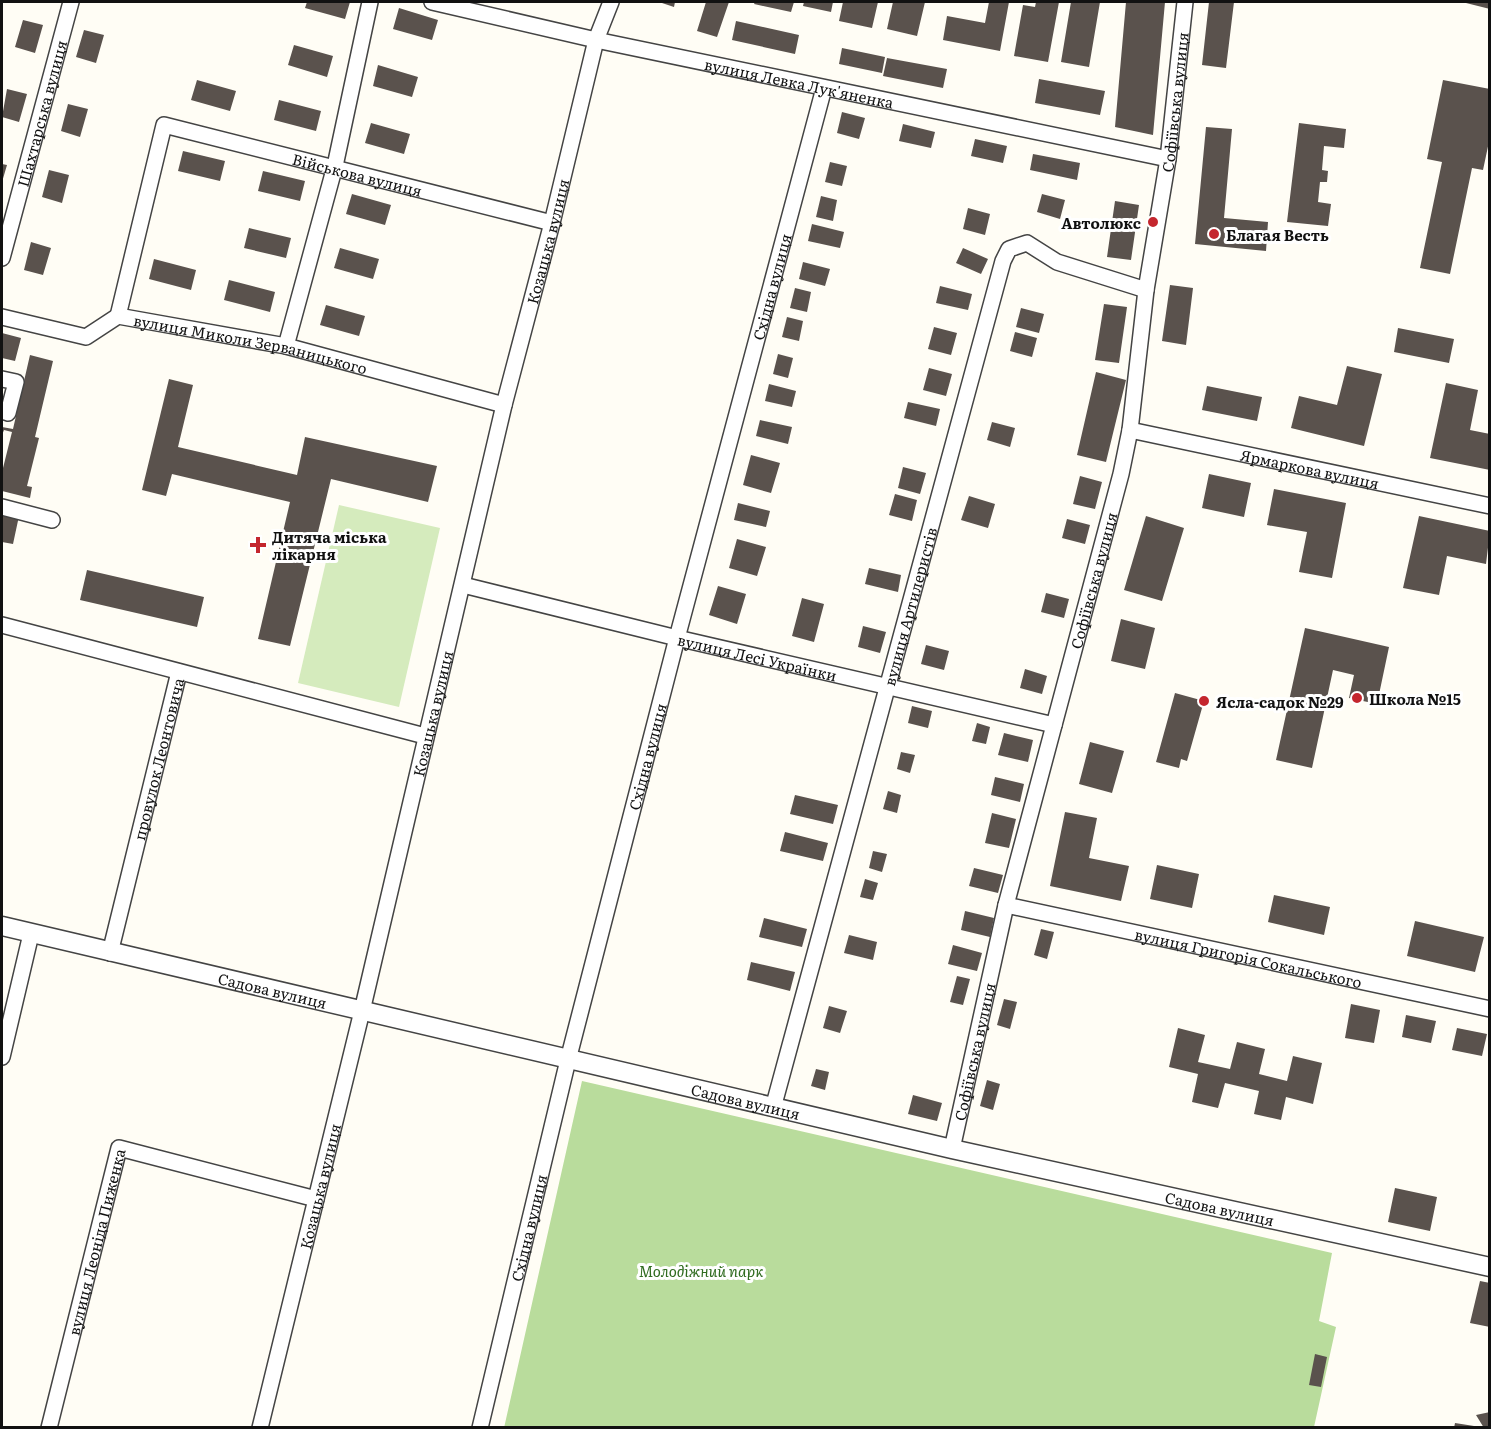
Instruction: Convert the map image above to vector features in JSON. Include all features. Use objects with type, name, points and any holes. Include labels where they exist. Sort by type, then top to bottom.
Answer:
[{"type":"street","name":"Шахтарська вулиця","points":[[2,258],[71,2]]},
{"type":"street","points":[[286,346],[335,166],[370,2]]},
{"type":"street","name":"вулиця Левка Лук'яненка","points":[[432,2],[468,6],[596,40],[1168,159]]},
{"type":"street","name":"Козацька вулиця","points":[[260,1428],[362,1011],[504,405],[552,223],[596,40],[611,2]]},
{"type":"street","name":"Софіївська вулиця","points":[[952,1149],[1006,906],[1131,430],[1146,290],[1168,159],[1185,2]]},
{"type":"street","name":"Східна вулиця","points":[[480,1428],[567,1060],[824,88]]},
{"type":"street","name":"Військова вулиця","points":[[118,316],[164,125],[335,166],[552,223]]},
{"type":"street","name":"вулиця Артилеристів","points":[[773,1108],[1003,261],[1009,249],[1027,243],[1057,262],[1146,290]]},
{"type":"street","name":"вулиця Миколи Зерваницького","points":[[2,317],[86,337],[118,316],[286,346],[504,405]]},
{"type":"street","points":[[2,378],[16,382],[8,413],[2,411]]},
{"type":"street","name":"Ярмаркова вулиця","points":[[1131,430],[1490,506]]},
{"type":"street","points":[[2,507],[52,520]]},
{"type":"street","name":"вулиця Лесі Українки","points":[[463,585],[677,638],[1054,725]]},
{"type":"street","points":[[2,625],[179,672]]},
{"type":"street","name":"провулок Леонтовича","points":[[110,953],[179,672],[425,736]]},
{"type":"street","name":"вулиця Григорія Сокальського","points":[[1006,906],[1490,1009]]},
{"type":"street","name":"Садова вулиця","points":[[2,926],[773,1108],[1490,1267]]},
{"type":"street","points":[[2,1057],[31,934]]},
{"type":"street","name":"вулиця Леоніда Пиженка","points":[[49,1428],[119,1148],[316,1199]]},
{"type":"green space","points":[[339,505],[440,528],[399,707],[298,683]]},
{"type":"green space","name":"Молодіжний парк","points":[[582,1081],[1332,1253],[1319,1321],[1336,1327],[1314,1427],[504,1428]]},
{"type":"building","points":[[307,2],[350,2],[345,19],[305,8]]},
{"type":"building","points":[[659,2],[675,2],[674,7]]},
{"type":"building","points":[[706,2],[729,2],[717,37],[697,31]]},
{"type":"building","points":[[755,2],[794,2],[791,12],[754,4]]},
{"type":"building","points":[[804,2],[833,2],[831,12],[803,6]]},
{"type":"building","points":[[843,2],[878,2],[872,28],[839,21]]},
{"type":"building","points":[[893,2],[925,2],[917,36],[887,29]]},
{"type":"building","points":[[989,2],[1009,2],[1000,51],[943,40],[947,16],[985,23]]},
{"type":"building","points":[[1036,2],[1059,2],[1048,62],[1014,56],[1023,5],[1035,7]]},
{"type":"building","points":[[1071,2],[1100,2],[1089,67],[1061,62]]},
{"type":"building","points":[[1126,2],[1165,2],[1153,135],[1115,127]]},
{"type":"building","points":[[1209,2],[1234,2],[1226,68],[1202,65]]},
{"type":"building","points":[[1462,2],[1490,2],[1490,9]]},
{"type":"building","points":[[399,8],[438,20],[432,40],[393,29]]},
{"type":"building","points":[[23,20],[43,25],[35,53],[15,47]]},
{"type":"building","points":[[736,21],[799,35],[795,54],[732,40]]},
{"type":"building","points":[[84,30],[104,35],[96,63],[76,57]]},
{"type":"building","points":[[294,45],[333,56],[327,77],[288,65]]},
{"type":"building","points":[[842,48],[885,57],[882,73],[839,64]]},
{"type":"building","points":[[887,58],[947,69],[943,88],[883,76]]},
{"type":"building","points":[[378,65],[418,77],[412,97],[373,86]]},
{"type":"building","points":[[1039,79],[1105,91],[1100,115],[1035,103]]},
{"type":"building","points":[[197,80],[236,91],[230,111],[191,100]]},
{"type":"building","points":[[1443,80],[1490,89],[1490,137],[1483,170],[1472,168],[1450,274],[1420,268],[1442,162],[1427,159]]},
{"type":"building","points":[[7,89],[27,94],[19,122],[2,117]]},
{"type":"building","points":[[279,100],[321,111],[316,131],[274,120]]},
{"type":"building","points":[[68,104],[88,109],[80,137],[61,131]]},
{"type":"building","points":[[842,112],[865,118],[859,139],[837,133]]},
{"type":"building","points":[[371,123],[410,134],[404,154],[365,143]]},
{"type":"building","points":[[1299,123],[1346,129],[1344,148],[1324,146],[1322,170],[1328,171],[1327,182],[1320,182],[1318,202],[1331,204],[1328,226],[1287,222]]},
{"type":"building","points":[[903,124],[935,132],[931,148],[899,141]]},
{"type":"building","points":[[1206,127],[1232,129],[1224,218],[1268,222],[1266,251],[1195,244]]},
{"type":"building","points":[[975,139],[1007,146],[1003,163],[971,156]]},
{"type":"building","points":[[183,151],[225,161],[220,181],[178,171]]},
{"type":"building","points":[[1033,154],[1080,163],[1077,180],[1030,170]]},
{"type":"building","points":[[830,162],[847,166],[842,186],[825,182]]},
{"type":"building","points":[[2,164],[7,165],[2,182]]},
{"type":"building","points":[[49,170],[69,175],[62,203],[42,197]]},
{"type":"building","points":[[263,171],[305,181],[300,201],[258,191]]},
{"type":"building","points":[[352,194],[391,205],[385,225],[346,214]]},
{"type":"building","points":[[1042,194],[1065,200],[1060,219],[1037,212]]},
{"type":"building","points":[[821,196],[837,200],[833,221],[816,217]]},
{"type":"building","points":[[1115,201],[1139,205],[1131,260],[1107,257]]},
{"type":"building","points":[[968,208],[990,214],[985,235],[963,229]]},
{"type":"building","points":[[812,224],[844,232],[840,248],[808,241]]},
{"type":"building","points":[[249,228],[291,238],[286,258],[244,248]]},
{"type":"building","points":[[31,242],[51,248],[43,275],[24,270]]},
{"type":"building","points":[[340,248],[379,259],[373,279],[334,268]]},
{"type":"building","points":[[963,248],[988,259],[981,274],[956,263]]},
{"type":"building","points":[[154,259],[196,270],[191,290],[149,279]]},
{"type":"building","points":[[803,262],[830,269],[825,286],[799,279]]},
{"type":"building","points":[[229,280],[275,292],[270,312],[224,300]]},
{"type":"building","points":[[1170,285],[1193,288],[1186,345],[1162,341]]},
{"type":"building","points":[[940,286],[972,294],[968,310],[936,303]]},
{"type":"building","points":[[795,288],[811,292],[807,312],[790,308]]},
{"type":"building","points":[[1104,304],[1127,307],[1119,363],[1095,360]]},
{"type":"building","points":[[326,305],[365,316],[359,336],[320,325]]},
{"type":"building","points":[[1021,308],[1044,314],[1039,333],[1016,327]]},
{"type":"building","points":[[787,317],[803,321],[799,341],[782,337]]},
{"type":"building","points":[[934,327],[957,333],[951,355],[928,349]]},
{"type":"building","points":[[1398,328],[1454,339],[1449,363],[1394,352]]},
{"type":"building","points":[[1015,332],[1037,338],[1032,357],[1010,351]]},
{"type":"building","points":[[2,333],[21,338],[15,361],[2,358]]},
{"type":"building","points":[[778,354],[793,358],[788,378],[773,374]]},
{"type":"building","points":[[30,355],[53,361],[35,437],[39,438],[27,486],[32,487],[30,498],[2,491],[2,472],[12,432],[4,430],[2,435],[2,427],[13,429]]},
{"type":"building","points":[[1347,366],[1382,374],[1364,446],[1291,428],[1299,396],[1337,405]]},
{"type":"building","points":[[929,368],[952,374],[946,396],[923,390]]},
{"type":"building","points":[[1096,372],[1126,380],[1106,462],[1077,455]]},
{"type":"building","points":[[169,379],[193,385],[178,447],[297,475],[305,437],[437,466],[428,502],[331,479],[290,646],[258,639],[290,502],[172,474],[166,496],[142,490]]},
{"type":"building","points":[[1446,383],[1478,390],[1470,430],[1490,434],[1490,470],[1430,458]]},
{"type":"building","points":[[769,384],[796,391],[792,407],[765,401]]},
{"type":"building","points":[[1207,386],[1262,397],[1257,421],[1202,410]]},
{"type":"building","points":[[908,402],[940,409],[936,426],[904,418]]},
{"type":"building","points":[[760,420],[792,427],[788,444],[756,436]]},
{"type":"building","points":[[992,422],[1015,428],[1010,447],[987,440]]},
{"type":"building","points":[[751,455],[780,463],[771,493],[743,485]]},
{"type":"building","points":[[903,467],[926,473],[920,494],[898,488]]},
{"type":"building","points":[[1209,474],[1251,483],[1244,517],[1202,508]]},
{"type":"building","points":[[1080,476],[1102,482],[1095,509],[1073,504]]},
{"type":"building","points":[[1274,489],[1346,503],[1332,578],[1299,572],[1307,532],[1267,525]]},
{"type":"building","points":[[895,494],[917,500],[912,521],[889,515]]},
{"type":"building","points":[[969,496],[995,504],[988,528],[961,520]]},
{"type":"building","points":[[738,503],[770,511],[766,527],[734,520]]},
{"type":"building","points":[[2,513],[19,516],[13,544],[2,542]]},
{"type":"building","points":[[1146,516],[1184,528],[1162,601],[1124,590]]},
{"type":"building","points":[[1419,516],[1490,531],[1486,564],[1447,556],[1439,595],[1403,588]]},
{"type":"building","points":[[1067,519],[1090,525],[1085,544],[1062,538]]},
{"type":"building","points":[[737,539],[766,547],[757,576],[729,568]]},
{"type":"building","points":[[869,568],[901,575],[898,592],[865,584]]},
{"type":"building","points":[[87,570],[204,597],[197,627],[80,600]]},
{"type":"building","points":[[718,586],[746,594],[737,624],[709,615]]},
{"type":"building","points":[[1046,593],[1069,599],[1064,618],[1041,612]]},
{"type":"building","points":[[802,598],[824,604],[814,642],[792,636]]},
{"type":"building","points":[[1121,619],[1155,628],[1145,669],[1111,661]]},
{"type":"building","points":[[863,626],[886,632],[880,653],[858,647]]},
{"type":"building","points":[[1305,628],[1389,647],[1377,704],[1349,698],[1354,675],[1333,670],[1312,768],[1276,760]]},
{"type":"building","points":[[926,645],[949,651],[944,670],[921,664]]},
{"type":"building","points":[[1025,669],[1047,676],[1042,694],[1020,688]]},
{"type":"building","points":[[1175,693],[1204,701],[1187,761],[1181,759],[1179,768],[1156,762]]},
{"type":"building","points":[[912,706],[932,711],[928,728],[908,723]]},
{"type":"building","points":[[977,723],[990,727],[986,744],[972,741]]},
{"type":"building","points":[[1004,733],[1033,740],[1028,762],[998,755]]},
{"type":"building","points":[[1090,742],[1124,751],[1112,793],[1079,784]]},
{"type":"building","points":[[901,752],[915,755],[910,773],[897,769]]},
{"type":"building","points":[[995,777],[1024,784],[1020,802],[991,795]]},
{"type":"building","points":[[888,791],[901,795],[897,813],[883,809]]},
{"type":"building","points":[[795,795],[838,805],[833,824],[790,814]]},
{"type":"building","points":[[1065,812],[1097,818],[1089,858],[1129,866],[1121,901],[1050,886]]},
{"type":"building","points":[[992,813],[1016,819],[1009,848],[985,843]]},
{"type":"building","points":[[785,832],[828,843],[823,861],[780,851]]},
{"type":"building","points":[[873,851],[887,854],[882,872],[869,868]]},
{"type":"building","points":[[1157,865],[1199,874],[1192,908],[1150,899]]},
{"type":"building","points":[[974,868],[1003,875],[998,893],[969,886]]},
{"type":"building","points":[[865,879],[878,883],[873,900],[860,897]]},
{"type":"building","points":[[1274,895],[1330,907],[1324,935],[1268,922]]},
{"type":"building","points":[[965,911],[994,918],[990,937],[961,930]]},
{"type":"building","points":[[764,918],[807,929],[802,947],[759,937]]},
{"type":"building","points":[[1415,921],[1484,937],[1475,972],[1407,956]]},
{"type":"building","points":[[1041,929],[1054,932],[1047,959],[1034,955]]},
{"type":"building","points":[[849,935],[877,942],[873,960],[844,953]]},
{"type":"building","points":[[953,945],[982,953],[977,971],[948,964]]},
{"type":"building","points":[[751,962],[795,972],[790,991],[747,980]]},
{"type":"building","points":[[957,976],[970,979],[963,1005],[950,1002]]},
{"type":"building","points":[[1004,999],[1017,1002],[1010,1029],[997,1025]]},
{"type":"building","points":[[1351,1004],[1380,1010],[1374,1043],[1345,1038]]},
{"type":"building","points":[[829,1006],[847,1011],[840,1033],[823,1028]]},
{"type":"building","points":[[1406,1015],[1436,1021],[1431,1043],[1402,1037]]},
{"type":"building","points":[[1178,1028],[1205,1035],[1198,1062],[1230,1069],[1237,1042],[1265,1049],[1259,1074],[1287,1081],[1293,1056],[1322,1063],[1313,1104],[1286,1097],[1281,1120],[1254,1114],[1259,1091],[1225,1083],[1218,1108],[1192,1102],[1198,1074],[1169,1067]]},
{"type":"building","points":[[1457,1028],[1487,1034],[1482,1056],[1452,1050]]},
{"type":"building","points":[[816,1069],[829,1072],[825,1090],[811,1086]]},
{"type":"building","points":[[987,1080],[1000,1084],[993,1110],[980,1106]]},
{"type":"building","points":[[913,1095],[942,1103],[937,1121],[908,1114]]},
{"type":"building","points":[[1395,1188],[1437,1197],[1430,1231],[1388,1222]]},
{"type":"building","points":[[1480,1281],[1490,1283],[1490,1327],[1470,1323]]},
{"type":"building","points":[[1315,1354],[1327,1357],[1321,1387],[1309,1385]]},
{"type":"building","points":[[1490,1412],[1490,1428],[1484,1428],[1476,1415]]},
{"type":"building","points":[[1455,1423],[1474,1426],[1474,1428],[1454,1428]]},
{"type":"place","name":"Автолюкс","points":[[1153,222]]},
{"type":"place","name":"Благая Весть","points":[[1214,234]]},
{"type":"place","name":"Дитяча міська лікарня","points":[[258,545]]},
{"type":"place","name":"Школа №15","points":[[1357,698]]},
{"type":"place","name":"Ясла-садок №29","points":[[1204,701]]}]
